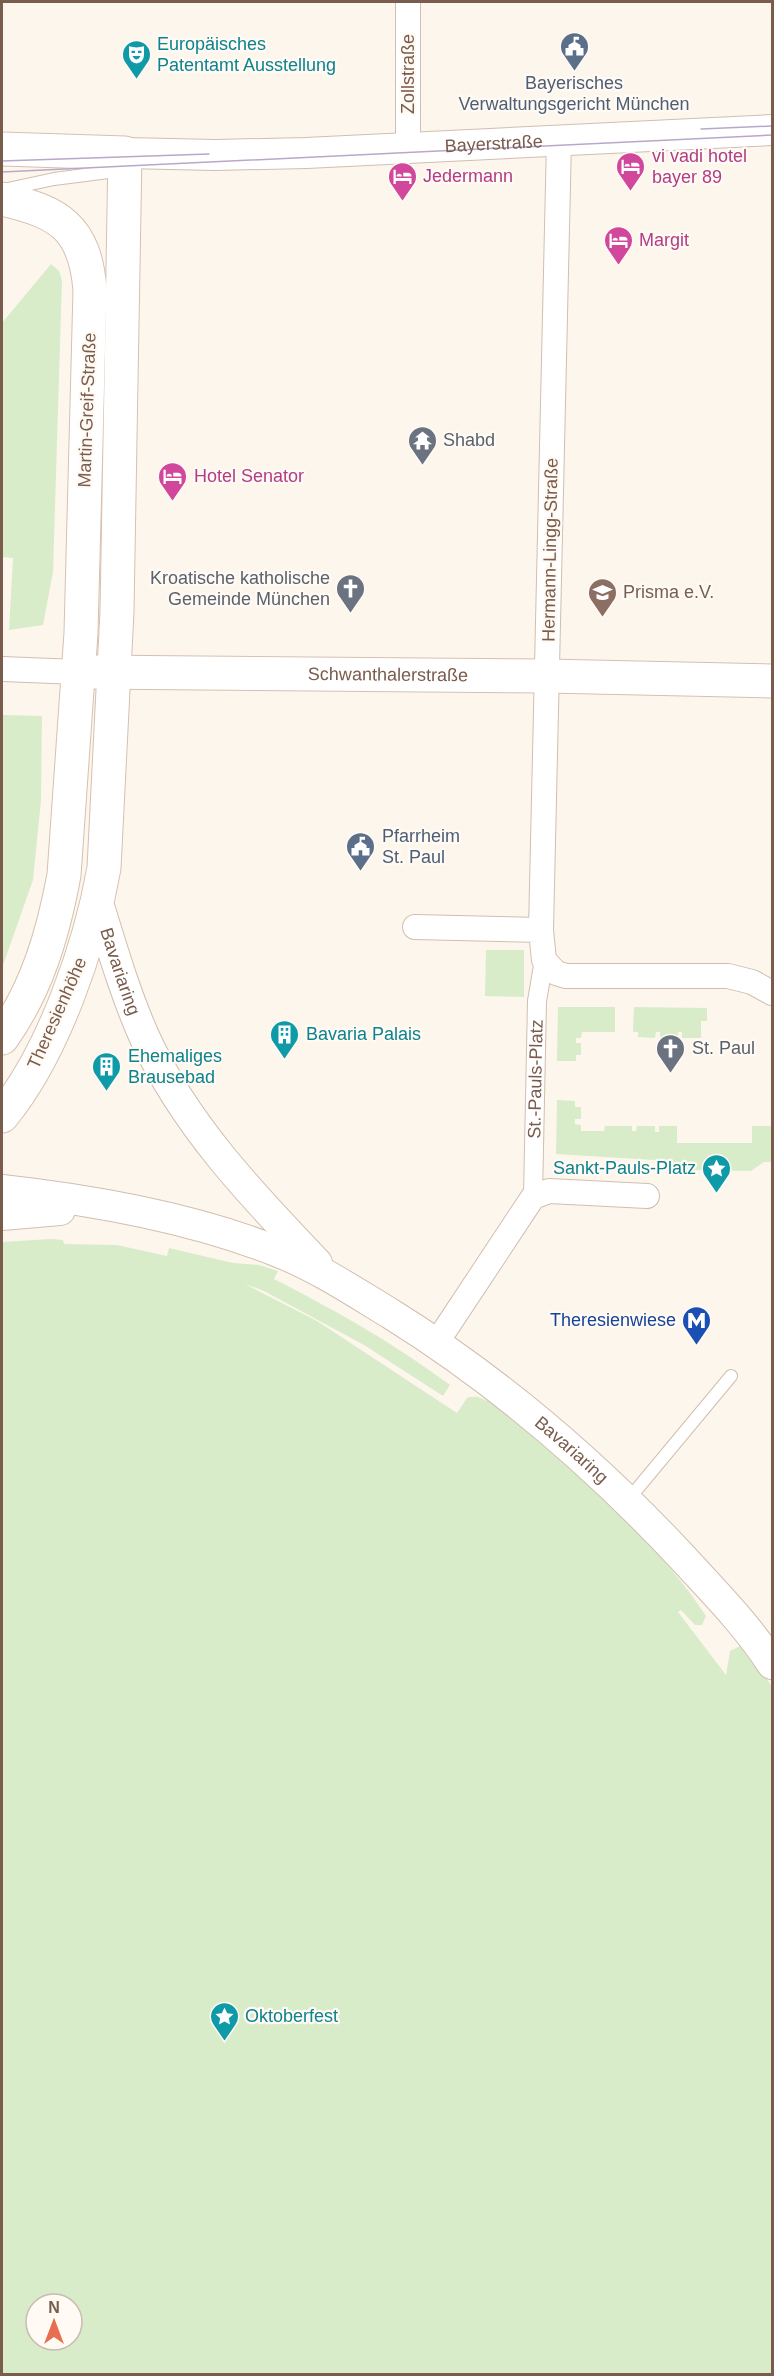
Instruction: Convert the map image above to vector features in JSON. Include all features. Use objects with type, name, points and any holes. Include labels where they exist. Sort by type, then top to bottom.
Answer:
[{"type":"main road","name":"Bayerstraße","points":[[2,149],[125,162]]},
{"type":"main road","name":"Martin-Greif-Straße","points":[[114,672],[122,415],[125,162]]},
{"type":"main road","name":"Martin-Greif-Straße","points":[[2,199],[45,210],[61,220],[81,247],[89,278],[83,560],[78,672]]},
{"type":"main road","name":"Schwanthalerstraße","points":[[78,672],[547,676],[772,681]]},
{"type":"main road","name":"Theresienhöhe","points":[[2,1038],[37,976],[57,914],[64,875],[78,672]]},
{"type":"main road","name":"Bavariaring","points":[[98,903],[105,856],[114,672]]},
{"type":"main road","name":"Theresienhöhe","points":[[2,1116],[25,1084],[52,1030],[85,947],[98,903]]},
{"type":"street","name":"Zollstraße","points":[[408,2],[408,147]]},
{"type":"street","name":"Bayerstraße","points":[[125,162],[215,155],[772,129]]},
{"type":"street","name":"Hermann-Lingg-Straße","points":[[544,960],[542,930],[560,140]]},
{"type":"street","name":"Schwanthalerstraße","points":[[2,669],[78,672]]},
{"type":"street","name":"Bavariaring","points":[[98,903],[130,1001],[145,1037],[172,1087],[202,1133],[235,1174],[332,1278]]},
{"type":"street","points":[[415,927],[542,930]]},
{"type":"street","points":[[544,960],[556,973],[566,976],[729,976],[752,982],[772,993]]},
{"type":"street","name":"St.-Pauls-Platz","points":[[533,1197],[537,1001],[544,960]]},
{"type":"street","name":"Bavariaring","points":[[2,1190],[180,1221],[279,1252],[332,1278],[437,1342],[539,1419],[628,1500],[769,1649]]},
{"type":"street","points":[[437,1342],[533,1197],[549,1191],[647,1196]]},
{"type":"street","name":"Bavariaring","points":[[2,1215],[120,1209]]},
{"type":"lane","name":"Bayerstraße","points":[[2,190],[125,162]]},
{"type":"lane","points":[[628,1500],[731,1376]]},
{"type":"green space","points":[[51,264],[59,271],[62,280],[53,572],[43,625],[9,630],[13,558],[2,557],[2,323]]},
{"type":"green space","points":[[2,715],[42,716],[41,800],[33,880],[2,968]]},
{"type":"green space","points":[[486,950],[524,950],[524,997],[485,996]]},
{"type":"green space","points":[[558,1007],[615,1007],[615,1032],[582,1032],[581,1038],[576,1038],[576,1043],[581,1043],[581,1055],[576,1055],[576,1061],[557,1061]]},
{"type":"green space","points":[[634,1007],[707,1008],[707,1021],[701,1021],[701,1038],[682,1038],[682,1032],[678,1032],[678,1038],[660,1038],[660,1032],[656,1032],[655,1038],[638,1037],[638,1032],[633,1032]]},
{"type":"green space","points":[[557,1100],[575,1101],[575,1107],[581,1107],[581,1119],[575,1119],[575,1124],[581,1125],[581,1131],[604,1131],[605,1126],[632,1126],[632,1131],[636,1131],[637,1126],[655,1126],[655,1132],[659,1132],[659,1126],[677,1126],[677,1143],[752,1143],[752,1126],[772,1126],[772,1162],[764,1162],[751,1171],[683,1170],[670,1161],[556,1154]]},
{"type":"green space","points":[[63,1240],[64,1244],[117,1245],[167,1256],[169,1248],[233,1263],[259,1265],[278,1271],[274,1279],[364,1328],[450,1385],[443,1396],[364,1345],[264,1291],[245,1284],[317,1321],[457,1413],[467,1398],[473,1397],[488,1401],[502,1410],[604,1500],[670,1568],[706,1616],[702,1625],[695,1625],[681,1610],[678,1612],[726,1675],[730,1651],[740,1646],[762,1670],[772,1687],[772,2374],[2,2374],[2,1242]]},
{"type":"tram line","points":[[701,129],[772,126]]},
{"type":"tram line","points":[[2,172],[772,135]]},
{"type":"tram line","points":[[2,161],[209,154]]},
{"type":"place","name":"Bayerisches Verwaltungsgericht München","points":[[574,72]]},
{"type":"place","name":"Europäisches Patentamt Ausstellung","points":[[136,80]]},
{"type":"place","name":"vi vadi hotel bayer 89","points":[[631,192]]},
{"type":"place","name":"Jedermann","points":[[402,202]]},
{"type":"place","name":"Margit","points":[[618,266]]},
{"type":"place","name":"Shabd","points":[[422,466]]},
{"type":"place","name":"Hotel Senator","points":[[173,502]]},
{"type":"place","name":"Kroatische katholische Gemeinde München","points":[[351,614]]},
{"type":"place","name":"Prisma e.V.","points":[[602,618]]},
{"type":"place","name":"Pfarrheim St. Paul","points":[[361,872]]},
{"type":"place","name":"Bavaria Palais","points":[[285,1060]]},
{"type":"place","name":"St. Paul","points":[[671,1074]]},
{"type":"place","name":"Ehemaliges Brausebad","points":[[107,1092]]},
{"type":"place","name":"Sankt-Pauls-Platz","points":[[717,1194]]},
{"type":"place","name":"Theresienwiese","points":[[697,1346]]},
{"type":"place","name":"Oktoberfest","points":[[224,2042]]}]
